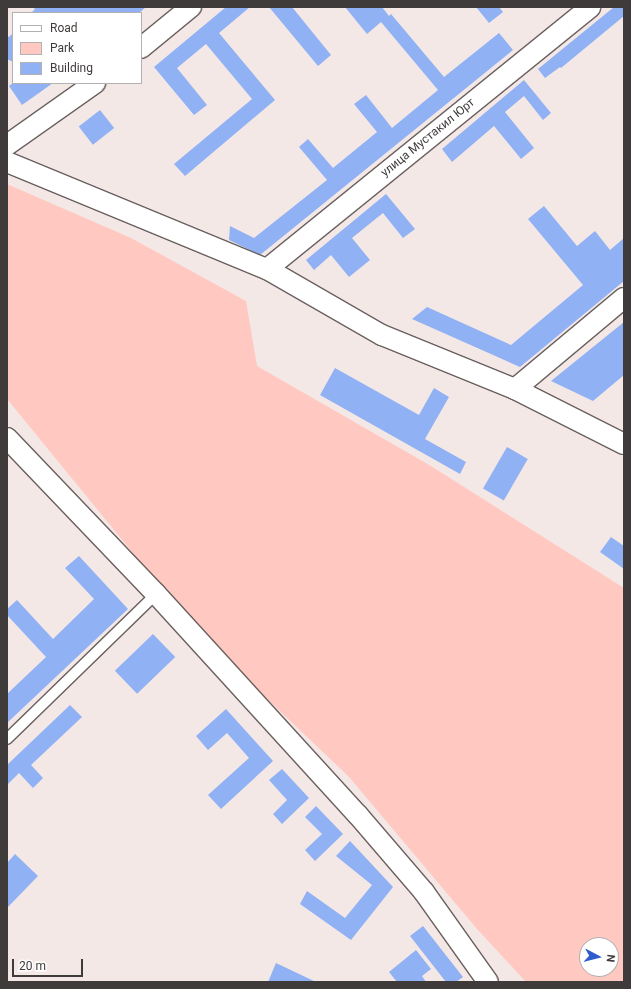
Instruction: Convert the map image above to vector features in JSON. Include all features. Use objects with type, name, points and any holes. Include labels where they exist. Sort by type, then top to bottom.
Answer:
[{"type":"street","points":[[142,47],[191,7]]},
{"type":"street","name":"улица Мустакил Юрт","points":[[267,269],[590,7]]},
{"type":"street","points":[[7,145],[94,84]]},
{"type":"street","points":[[7,162],[267,269],[382,335],[515,389],[624,444]]},
{"type":"street","points":[[515,389],[624,298]]},
{"type":"street","points":[[7,438],[156,594],[358,815],[419,886],[488,982]]},
{"type":"lane","points":[[7,739],[156,594]]},
{"type":"green space","points":[[7,184],[131,238],[246,301],[257,366],[431,466],[624,588],[624,982],[526,982],[477,929],[349,777],[199,634],[7,399]]},
{"type":"building","points":[[32,7],[146,7],[140,12],[32,12],[35,9]]},
{"type":"building","points":[[226,7],[250,7],[219,33],[275,100],[185,176],[174,164],[252,99],[206,44],[177,68],[207,105],[194,115],[154,67]]},
{"type":"building","points":[[269,7],[292,7],[331,55],[318,66]]},
{"type":"building","points":[[345,7],[382,7],[389,16],[391,14],[444,77],[499,33],[513,50],[260,255],[229,240],[230,226],[254,238],[327,180],[299,147],[308,139],[333,168],[377,132],[354,104],[366,95],[392,128],[438,90],[381,22],[367,34]]},
{"type":"building","points":[[476,7],[499,7],[503,12],[489,23]]},
{"type":"building","points":[[614,7],[624,7],[624,16],[561,68],[560,67],[545,78],[538,69]]},
{"type":"building","points":[[12,34],[12,62],[7,59],[7,36],[9,37]]},
{"type":"building","points":[[524,80],[551,113],[543,120],[524,96],[505,112],[534,148],[521,159],[494,126],[452,162],[442,149]]},
{"type":"building","points":[[12,84],[52,84],[22,105],[9,86]]},
{"type":"building","points":[[100,110],[114,128],[93,145],[79,127]]},
{"type":"building","points":[[386,194],[415,229],[403,238],[383,213],[352,238],[370,260],[349,277],[331,255],[314,270],[306,260]]},
{"type":"building","points":[[544,206],[577,246],[595,231],[610,250],[624,238],[624,281],[520,367],[412,319],[427,307],[511,345],[583,285],[528,219]]},
{"type":"building","points":[[624,322],[624,375],[593,401],[551,381]]},
{"type":"building","points":[[335,368],[419,415],[434,388],[449,397],[425,439],[466,462],[460,474],[320,395]]},
{"type":"building","points":[[507,447],[528,459],[504,501],[483,489]]},
{"type":"building","points":[[611,537],[624,546],[624,569],[600,552]]},
{"type":"building","points":[[79,556],[128,609],[7,723],[7,694],[46,657],[7,615],[7,609],[17,600],[53,639],[94,599],[65,568]]},
{"type":"building","points":[[153,634],[175,657],[137,694],[115,671]]},
{"type":"building","points":[[70,705],[82,717],[31,765],[43,778],[33,788],[19,773],[7,785],[7,765]]},
{"type":"building","points":[[226,709],[273,761],[221,809],[208,795],[249,758],[227,733],[208,750],[196,736]]},
{"type":"building","points":[[282,769],[309,798],[282,824],[273,814],[287,800],[269,780]]},
{"type":"building","points":[[316,806],[343,834],[315,861],[305,850],[322,834],[305,817]]},
{"type":"building","points":[[350,841],[393,887],[351,940],[300,904],[307,891],[345,918],[372,885],[336,856]]},
{"type":"building","points":[[15,854],[38,876],[7,908],[7,863]]},
{"type":"building","points":[[423,926],[463,977],[456,982],[446,982],[410,936]]},
{"type":"building","points":[[416,950],[431,969],[422,976],[426,982],[397,982],[389,972]]},
{"type":"building","points":[[276,963],[316,982],[268,982]]}]
